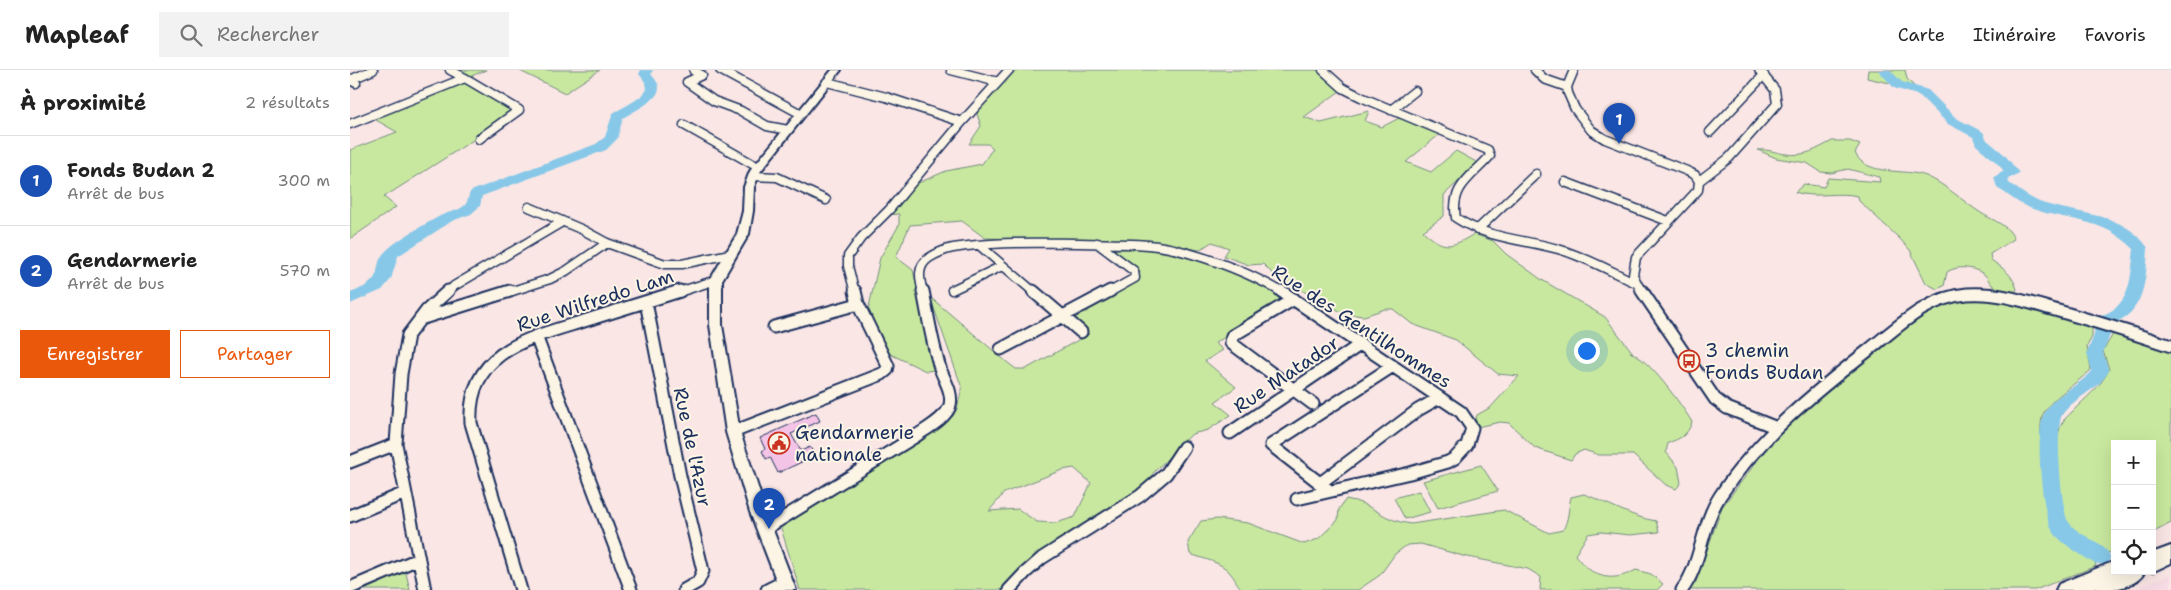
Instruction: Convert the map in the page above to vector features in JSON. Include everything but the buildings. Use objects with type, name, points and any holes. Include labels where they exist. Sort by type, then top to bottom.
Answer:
[{"type":"highway","points":[[2156,553],[2171,546]]},
{"type":"highway","points":[[2156,561],[2171,554]]},
{"type":"highway","points":[[2066,590],[2111,572]]},
{"type":"highway","points":[[2092,590],[2126,575]]},
{"type":"street","points":[[356,84],[350,80],[373,70]]},
{"type":"street","points":[[450,70],[519,110],[479,139]]},
{"type":"street","points":[[720,70],[801,114]]},
{"type":"street","points":[[766,590],[787,585],[765,529],[733,432],[716,325],[716,280],[745,230],[749,187],[755,171],[837,70]]},
{"type":"street","points":[[951,70],[998,82]]},
{"type":"street","points":[[733,432],[882,374],[887,370],[888,366],[858,304],[848,266],[848,256],[871,227],[892,206],[911,181],[1009,70]]},
{"type":"street","points":[[1323,70],[1343,88],[1488,150],[1490,156],[1459,189],[1453,204],[1456,218],[1477,230],[1502,238],[1560,249],[1636,283]]},
{"type":"street","points":[[1534,70],[1541,78],[1567,87]]},
{"type":"street","points":[[1574,70],[1567,87],[1575,109],[1594,133],[1687,171],[1695,175],[1699,181],[1698,190],[1636,257],[1633,275],[1636,283],[1715,399],[1727,408],[1777,428]]},
{"type":"street","points":[[694,71],[702,75],[687,82],[700,93],[714,101],[741,111],[767,126],[788,130]]},
{"type":"street","points":[[1699,181],[1729,158],[1777,104],[1778,96],[1762,72],[1710,132]]},
{"type":"street","points":[[350,124],[465,78]]},
{"type":"street","points":[[827,82],[886,97],[962,122]]},
{"type":"street","points":[[1391,110],[1415,91]]},
{"type":"street","points":[[684,125],[755,171],[777,177],[826,200]]},
{"type":"street","points":[[1477,230],[1536,174]]},
{"type":"street","points":[[1565,182],[1668,222]]},
{"type":"street","points":[[529,207],[607,243],[670,265],[730,254]]},
{"type":"street","points":[[425,590],[396,444],[401,374],[408,336],[420,318],[454,286],[562,222]]},
{"type":"street","points":[[420,318],[550,278],[566,271],[607,243]]},
{"type":"street","points":[[1002,350],[1135,278],[1134,271],[1097,243]]},
{"type":"street","name":"Rue des Gentilhommes","points":[[765,529],[916,436],[944,415],[950,406],[950,393],[940,367],[928,308],[920,282],[920,271],[924,262],[936,254],[951,248],[978,245],[1097,243],[1160,247],[1198,256],[1257,277],[1294,299],[1461,412],[1472,428],[1467,445],[1455,458],[1410,473],[1297,498]]},
{"type":"street","points":[[978,245],[1081,332]]},
{"type":"street","points":[[952,290],[1002,266]]},
{"type":"street","name":"Rue Wilfredo Lam","points":[[521,590],[470,413],[473,391],[488,364],[504,351],[536,336],[716,280]]},
{"type":"street","points":[[1682,590],[1693,571],[1706,522],[1720,495],[1777,428],[1840,371],[1907,319],[1943,298],[1980,293],[2004,297],[2094,321],[2171,346]]},
{"type":"street","points":[[1294,299],[1232,336],[1231,343],[1312,404]]},
{"type":"street","name":"Rue de l'Azur","points":[[646,302],[680,476],[703,571],[698,582],[684,590]]},
{"type":"street","points":[[774,327],[858,304]]},
{"type":"street","points":[[536,336],[631,590]]},
{"type":"street","name":"Rue Matador","points":[[1230,433],[1361,344]]},
{"type":"street","points":[[1330,491],[1271,445],[1392,366]]},
{"type":"street","points":[[1319,484],[1418,410],[1438,398]]},
{"type":"street","points":[[350,462],[396,444]]},
{"type":"street","points":[[1009,590],[1044,556],[1144,493],[1160,480],[1184,447]]},
{"type":"street","points":[[350,516],[405,493]]},
{"type":"street","points":[[350,588],[418,559]]},
{"type":"shaded area","points":[[2171,574],[2171,590],[2132,590]]},
{"type":"green space","points":[[450,70],[486,70],[466,78],[514,106],[514,114],[384,197],[396,207],[350,239],[350,150],[397,132],[369,116],[465,78]]},
{"type":"green space","points":[[518,70],[600,70],[565,93]]},
{"type":"green space","points":[[1022,70],[1318,70],[1340,91],[1304,117],[1321,123],[1369,111],[1365,121],[1382,127],[1401,117],[1440,134],[1406,162],[1431,172],[1456,151],[1478,163],[1444,195],[1444,216],[1423,231],[1442,244],[1448,245],[1459,242],[1474,234],[1493,241],[1506,254],[1542,280],[1605,317],[1633,353],[1630,352],[1638,356],[1655,372],[1692,422],[1683,436],[1668,443],[1666,452],[1678,467],[1681,483],[1676,489],[1666,485],[1633,455],[1599,455],[1584,450],[1575,454],[1571,460],[1535,448],[1509,423],[1500,422],[1472,428],[1477,415],[1491,407],[1519,376],[1498,374],[1456,340],[1412,324],[1393,309],[1385,309],[1364,316],[1345,314],[1292,285],[1282,283],[1263,264],[1249,265],[1224,256],[1229,248],[1212,242],[1199,250],[1163,243],[985,238],[962,221],[910,225],[896,257],[913,270],[937,370],[926,371],[890,354],[874,333],[868,311],[880,258],[899,225],[899,214],[887,215],[906,198],[909,187],[946,171],[982,164],[993,148],[988,144],[969,144],[981,126],[977,114],[979,106],[1014,72]]},
{"type":"green space","points":[[1868,70],[1905,70],[1907,79],[1916,88],[1916,91],[1908,92],[1894,84],[1867,78]]},
{"type":"green space","points":[[1832,141],[1850,141],[1860,145],[1855,153],[1860,161],[1868,166],[1877,169],[1917,174],[1934,180],[2007,229],[2014,239],[1990,254],[1991,260],[2004,269],[2013,279],[2017,289],[2014,294],[1994,287],[1981,272],[1966,268],[1956,268],[1947,272],[1944,286],[1937,289],[1926,283],[1910,250],[1859,201],[1858,196],[1842,194],[1811,195],[1795,192],[1804,184],[1824,187],[1828,178],[1880,182],[1879,177],[1848,169],[1831,173],[1821,172],[1807,163],[1776,158],[1758,150],[1793,155],[1810,152]]},
{"type":"green space","points":[[1108,245],[1156,251],[1201,262],[1243,278],[1287,300],[1215,343],[1223,350],[1205,361],[1236,387],[1215,402],[1231,415],[1208,430],[1192,434],[1154,472],[1144,490],[1004,590],[800,590],[780,525],[945,423],[953,416],[957,409],[962,388],[930,297],[1016,369],[1026,369],[1089,334],[1071,316],[1138,279],[1140,272]],"holes":[[[1074,468],[1091,483],[1075,517],[1056,523],[1037,522],[1018,509],[989,511],[1004,493],[1062,470]]]},
{"type":"green space","points":[[1970,296],[2001,299],[2092,327],[2092,337],[2087,346],[2091,370],[2059,396],[2044,412],[2041,445],[2049,513],[2052,521],[2062,534],[2095,562],[2096,566],[2035,590],[1690,590],[1696,582],[1722,507],[1777,435],[1899,328],[1941,302]]},
{"type":"green space","points":[[2112,330],[2171,349],[2171,523],[2156,531],[2156,440],[2111,440],[2111,552],[2107,553],[2077,534],[2064,519],[2058,492],[2056,460],[2059,432],[2062,423],[2098,386],[2109,369],[2103,351],[2112,336]]},
{"type":"green space","points":[[1481,465],[1498,491],[1438,508],[1423,481]]},
{"type":"green space","points":[[1419,491],[1430,512],[1405,519],[1394,498]]},
{"type":"green space","points":[[1584,494],[1628,513],[1656,521],[1659,532],[1630,535],[1601,532],[1588,534],[1575,555],[1581,563],[1602,576],[1618,577],[1636,570],[1651,574],[1663,584],[1657,590],[1540,590],[1541,577],[1528,569],[1463,556],[1421,544],[1407,545],[1395,554],[1380,575],[1358,590],[1243,590],[1223,567],[1212,561],[1190,554],[1188,542],[1201,521],[1217,519],[1248,523],[1304,544],[1318,539],[1338,520],[1339,509],[1346,499],[1363,504],[1392,519],[1411,524],[1504,510],[1549,533],[1563,530],[1571,497]]},
{"type":"green space","points":[[405,569],[410,590],[356,590]]},
{"type":"waterway","points":[[350,299],[377,287],[383,279],[392,253],[447,218],[466,211],[473,206],[476,194],[601,147],[611,139],[617,116],[647,98],[653,90],[653,85],[645,74],[647,70]]},
{"type":"waterway","points":[[1884,70],[1898,85],[1924,93],[1952,121],[1978,135],[1981,142],[2000,158],[2012,173],[2001,177],[2002,185],[2035,205],[2091,218],[2117,227],[2141,248],[2137,283],[2130,303],[2124,311],[2115,317],[2103,321],[2102,335],[2095,353],[2101,371],[2099,375],[2064,402],[2053,414],[2051,420],[2050,466],[2057,520],[2070,536],[2101,557]]},
{"type":"place","name":"Fonds Budan 2","points":[[1619,144]]},
{"type":"place","name":"3 chemin Fonds Budan","points":[[1689,361]]},
{"type":"place","name":"Gendarmerie nationale","points":[[779,443]]},
{"type":"place","name":"Gendarmerie","points":[[769,529]]}]
